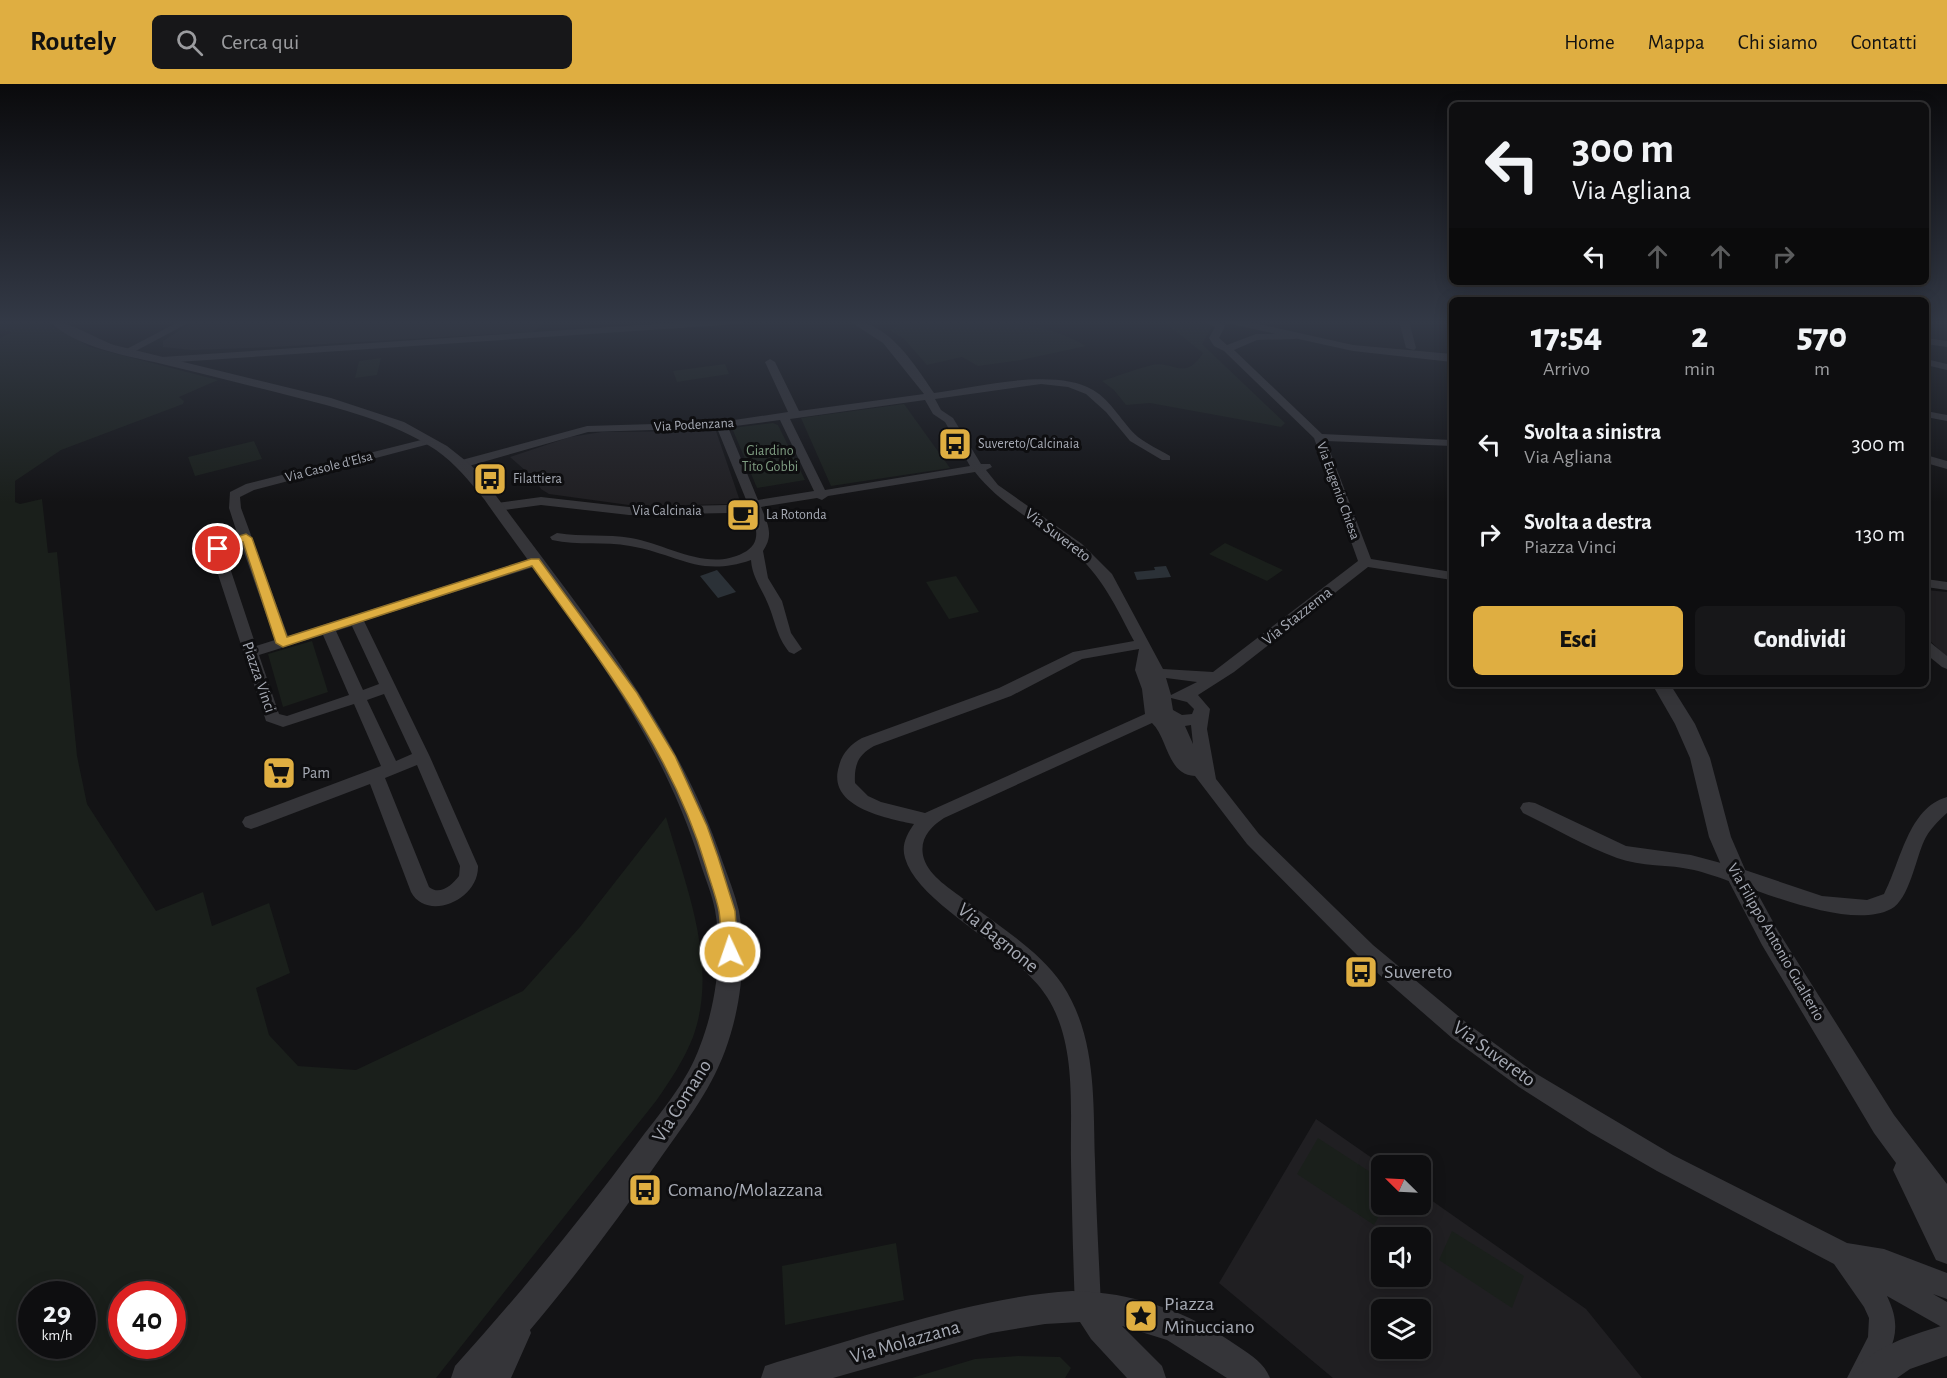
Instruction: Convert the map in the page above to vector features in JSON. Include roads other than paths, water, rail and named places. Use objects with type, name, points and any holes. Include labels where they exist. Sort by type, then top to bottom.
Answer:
[{"type":"street","name":"Via Comano","points":[[246,381],[358,410],[397,424],[429,441],[462,464],[497,507],[633,696],[668,756],[700,826],[727,911],[730,952],[728,988],[712,1051],[691,1092],[606,1210],[531,1305],[467,1378]]},
{"type":"street","points":[[777,381],[822,496]]},
{"type":"street","name":"Via Suvereto","points":[[920,381],[930,395],[930,402],[936,411],[949,420],[985,468],[994,488],[1082,551],[1098,566],[1115,588],[1148,651],[1200,711],[1199,736],[1209,781]]},
{"type":"street","name":"Via Podenzana","points":[[462,464],[587,429],[722,425],[1027,381]]},
{"type":"street","name":"Via Podenzana","points":[[1035,381],[1070,384],[1095,395],[1134,438],[1166,458]]},
{"type":"street","name":"Via Eugenio Chiesa","points":[[1261,381],[1319,437],[1365,562]]},
{"type":"street","points":[[1929,415],[1947,418]]},
{"type":"street","points":[[722,425],[756,506],[764,533],[757,552],[759,575],[779,610],[783,634],[794,649]]},
{"type":"street","points":[[1319,437],[1449,443]]},
{"type":"street","name":"Via Casole d'Elsa","points":[[232,498],[235,493],[244,488],[429,441]]},
{"type":"street","points":[[1929,460],[1947,465]]},
{"type":"street","name":"Via Calcinaia","points":[[497,507],[535,501],[654,512],[756,506],[985,468]]},
{"type":"street","name":"Piazza Vinci","points":[[232,498],[283,643]]},
{"type":"street","points":[[557,537],[593,542],[633,543],[707,564],[734,562],[757,552]]},
{"type":"street","name":"Piazza Vinci","points":[[246,538],[223,545],[218,552],[269,712],[275,720],[291,720],[388,687]]},
{"type":"street","points":[[251,653],[535,562]]},
{"type":"street","points":[[1365,562],[1449,576]]},
{"type":"street","name":"Via Stazzema","points":[[1159,710],[1173,697],[1185,696],[1222,673],[1365,562]]},
{"type":"street","points":[[1929,583],[1947,586]]},
{"type":"street","points":[[327,628],[358,697],[421,892],[428,897],[446,897],[466,883],[470,870],[422,757],[356,619]]},
{"type":"street","points":[[1929,648],[1947,663]]},
{"type":"street","points":[[1148,651],[1143,670],[1150,689],[1150,708],[1159,710],[974,795],[926,820],[870,805],[853,795],[846,783],[845,774],[854,753],[875,740],[1023,684],[1078,655],[1148,651]]},
{"type":"street","points":[[1165,673],[1186,677],[1222,673]]},
{"type":"street","name":"Via Stazzema","points":[[1200,711],[1222,673]]},
{"type":"street","name":"Via Filippo Antonio Gualterio","points":[[1663,687],[1688,729],[1700,758],[1720,837],[1736,874],[1770,938],[1884,1124],[1947,1250]]},
{"type":"street","name":"Via Suvereto","points":[[1159,710],[1174,719],[1193,762],[1247,832],[1335,922],[1390,974],[1478,1045],[1608,1131],[1838,1252],[1947,1317]]},
{"type":"street","points":[[1159,710],[1180,761],[1209,781]]},
{"type":"street","points":[[1174,719],[1187,722],[1200,711]]},
{"type":"street","points":[[251,822],[422,757]]},
{"type":"street","points":[[1529,808],[1616,851],[1637,856],[1680,860],[1736,874],[1827,905],[1857,908],[1879,906],[1891,899],[1914,838],[1945,808]]},
{"type":"street","name":"Via Bagnone","points":[[926,820],[915,835],[913,849],[916,864],[943,894],[1036,968],[1054,990],[1069,1018],[1079,1060],[1088,1307]]},
{"type":"street","name":"Via Filippo Antonio Gualterio","points":[[1884,1124],[1947,1208]]},
{"type":"street","name":"Via Suvereto","points":[[1838,1252],[1884,1262],[1947,1286]]},
{"type":"street","points":[[1838,1252],[1870,1292],[1881,1315],[1881,1339],[1861,1378]]},
{"type":"street","points":[[495,1378],[505,1350],[531,1305]]},
{"type":"street","name":"Via Molazzana","points":[[777,1378],[954,1327],[1033,1310],[1064,1306],[1088,1307]]},
{"type":"street","points":[[1088,1307],[1102,1328],[1150,1378]]},
{"type":"street","points":[[1088,1307],[1126,1311],[1169,1324],[1216,1349],[1254,1378]]},
{"type":"street","points":[[1868,1378],[1901,1356],[1947,1340]]},
{"type":"place","name":"Suvereto/Calcinaia","points":[[955,444]]},
{"type":"place","name":"Filattiera","points":[[490,479]]},
{"type":"place","name":"La Rotonda","points":[[743,515]]},
{"type":"place","name":"Pam","points":[[279,773]]},
{"type":"place","name":"Suvereto","points":[[1361,972]]},
{"type":"place","name":"Comano/Molazzana","points":[[645,1190]]},
{"type":"place","name":"Piazza Minucciano","points":[[1141,1316]]},
{"type":"park label","name":"Giardino Tito Gobbi","points":[[770,460]]}]
